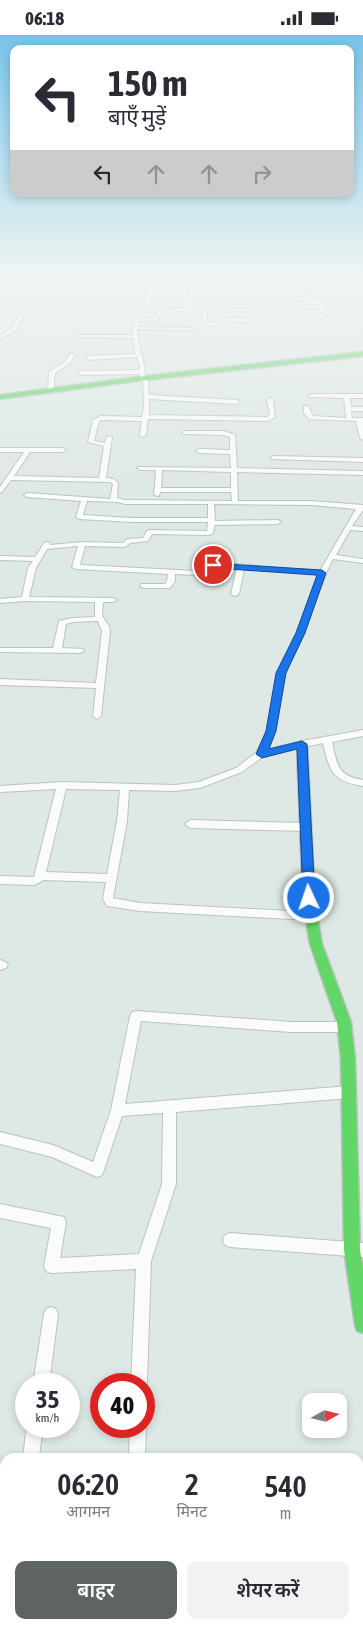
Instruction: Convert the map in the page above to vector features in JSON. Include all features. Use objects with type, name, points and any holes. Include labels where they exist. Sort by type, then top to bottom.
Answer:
[{"type":"street","points":[[137,346],[142,362],[146,397],[143,435]]},
{"type":"street","points":[[50,391],[52,372],[68,362],[72,354]]},
{"type":"street","points":[[89,358],[138,355]]},
{"type":"street","points":[[0,399],[144,377],[363,356]]},
{"type":"street","points":[[81,373],[144,377]]},
{"type":"street","points":[[0,399],[144,377]]},
{"type":"street","points":[[310,396],[363,396]]},
{"type":"street","points":[[347,396],[349,420]]},
{"type":"street","points":[[146,397],[232,407],[271,418],[273,416],[270,400]]},
{"type":"street","points":[[108,445],[91,442],[96,420],[106,418],[211,417],[232,407]]},
{"type":"street","points":[[306,407],[307,413],[311,418],[361,420],[363,438]]},
{"type":"street","points":[[348,409],[363,409]]},
{"type":"street","points":[[210,433],[211,417]]},
{"type":"street","points":[[185,433],[210,433],[233,436],[235,441],[233,451],[235,503]]},
{"type":"street","points":[[102,480],[109,437]]},
{"type":"street","points":[[0,450],[63,450]]},
{"type":"street","points":[[0,491],[28,450]]},
{"type":"street","points":[[199,451],[233,451]]},
{"type":"street","points":[[273,458],[363,459]]},
{"type":"street","points":[[140,468],[363,473]]},
{"type":"street","points":[[156,503],[159,469]]},
{"type":"street","points":[[10,478],[115,481],[113,497],[116,501]]},
{"type":"street","points":[[157,490],[235,490]]},
{"type":"street","points":[[27,495],[156,503],[311,503],[363,507]]},
{"type":"street","points":[[84,500],[79,517],[212,522],[278,522]]},
{"type":"street","points":[[150,532],[210,533],[212,503]]},
{"type":"street","points":[[262,754],[271,731],[281,673],[300,633],[322,573],[358,510],[363,507]]},
{"type":"street","points":[[25,599],[29,580],[46,545],[125,545],[127,541],[146,540],[150,532],[152,520]]},
{"type":"street","points":[[349,528],[363,529]]},
{"type":"street","points":[[82,544],[76,567],[202,573],[213,565],[322,573]]},
{"type":"street","points":[[332,557],[363,561]]},
{"type":"street","points":[[0,558],[38,559]]},
{"type":"street","points":[[235,594],[241,566]]},
{"type":"street","points":[[144,586],[167,586],[171,581],[172,572]]},
{"type":"street","points":[[0,601],[25,599],[113,600]]},
{"type":"street","points":[[97,716],[106,631],[98,616],[99,599]]},
{"type":"street","points":[[57,651],[62,623],[72,620],[99,619]]},
{"type":"street","points":[[0,650],[80,651]]},
{"type":"street","points":[[0,683],[101,687]]},
{"type":"street","points":[[0,789],[62,785],[175,788],[200,785],[239,770],[262,754],[302,744],[363,733]]},
{"type":"street","points":[[328,739],[337,774],[348,781],[363,783]]},
{"type":"street","points":[[302,744],[310,916],[316,944],[345,1027],[363,1325]]},
{"type":"street","points":[[0,880],[34,881],[41,876],[62,785]]},
{"type":"street","points":[[125,786],[122,821],[108,899],[111,903],[117,905],[310,916]]},
{"type":"street","points":[[190,824],[306,827]]},
{"type":"street","points":[[41,876],[112,878]]},
{"type":"street","points":[[0,1138],[53,1151],[97,1170],[117,1110],[136,1017],[291,1027],[345,1027]]},
{"type":"street","points":[[117,1110],[349,1092]]},
{"type":"street","points":[[139,1373],[144,1261],[169,1184],[170,1107]]},
{"type":"street","points":[[0,1211],[59,1222],[52,1266],[144,1261]]},
{"type":"street","points":[[230,1240],[357,1250]]},
{"type":"street","points":[[43,1373],[51,1314]]},
{"type":"street","points":[[32,1453],[33,1438]]},
{"type":"street","points":[[137,1453],[138,1438]]},
{"type":"traffic: fast","points":[[0,397],[137,379],[363,354]]},
{"type":"traffic: fast","points":[[309,903],[316,944],[344,1022],[348,1059],[352,1250],[363,1325]]},
{"type":"traffic: slow","points":[[302,744],[309,903]]},
{"type":"route","points":[[213,565],[261,567],[322,573],[300,633],[281,673],[271,731],[262,754],[302,744],[309,898]]}]
